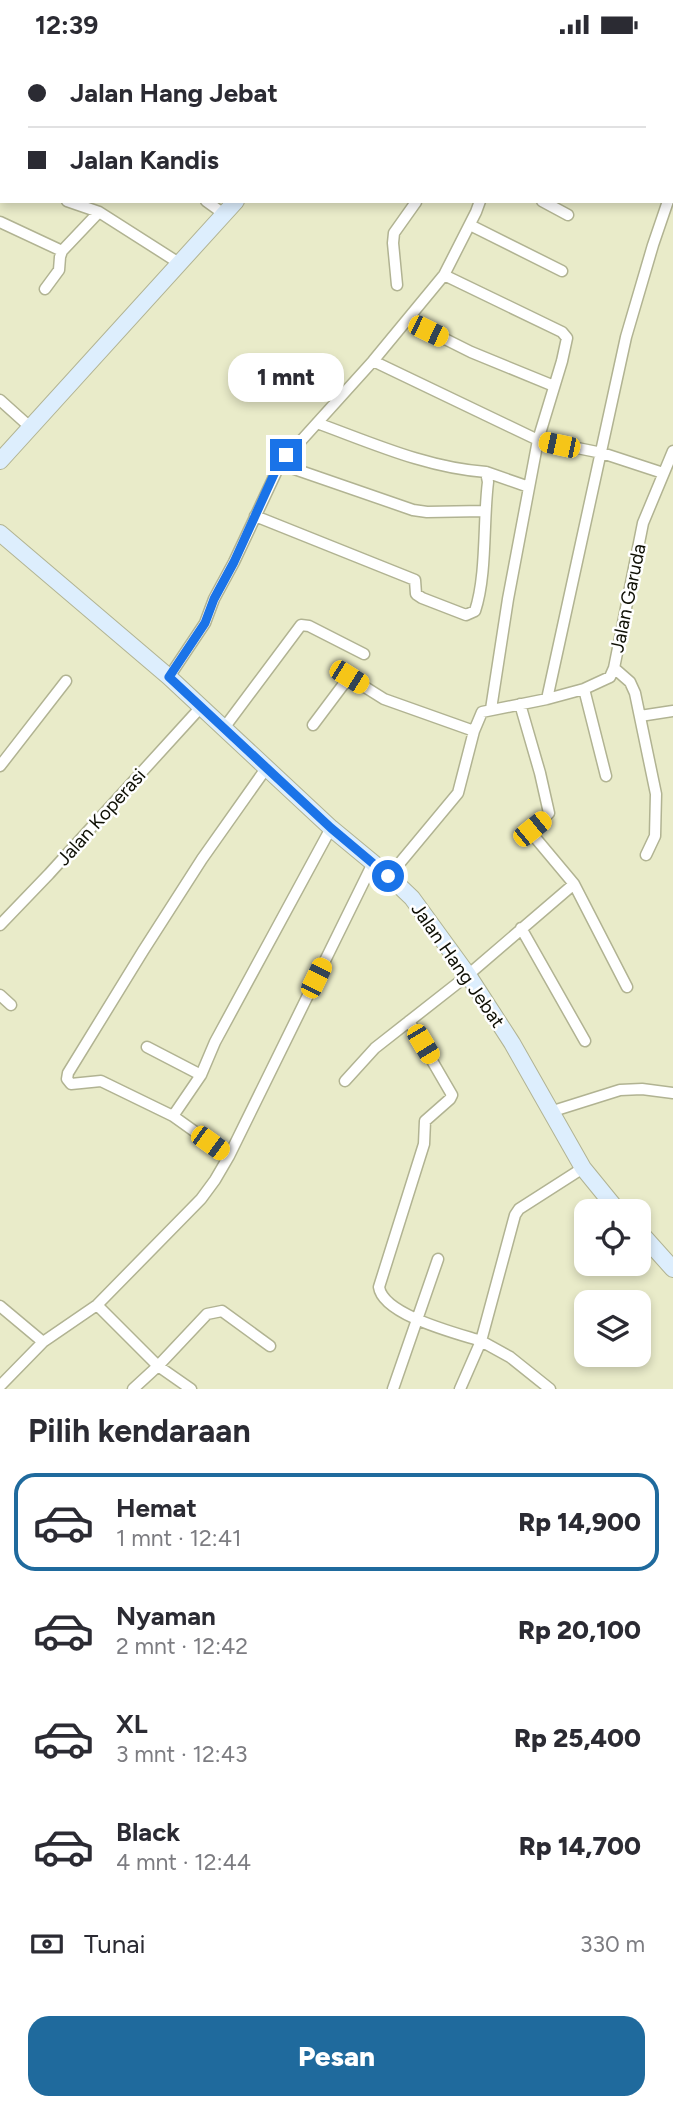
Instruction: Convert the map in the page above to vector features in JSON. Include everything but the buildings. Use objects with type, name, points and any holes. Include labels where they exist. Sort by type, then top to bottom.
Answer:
[{"type":"street","points":[[73,203],[99,212],[179,263]]},
{"type":"street","points":[[397,285],[394,233],[415,203]]},
{"type":"street","points":[[169,677],[205,623],[280,464],[373,361],[444,275],[479,203]]},
{"type":"street","points":[[546,203],[568,215]]},
{"type":"street","points":[[547,699],[626,337],[667,203]]},
{"type":"street","points":[[0,461],[230,207]]},
{"type":"street","points":[[45,289],[59,269],[62,251],[99,212]]},
{"type":"street","points":[[0,222],[62,251]]},
{"type":"street","points":[[470,225],[562,271]]},
{"type":"street","points":[[388,876],[458,793],[474,731],[482,712],[491,709],[508,599],[538,440],[567,344],[565,335],[444,275]]},
{"type":"street","points":[[407,320],[490,360],[554,386]]},
{"type":"street","points":[[373,361],[538,440],[602,453],[663,473]]},
{"type":"street","points":[[0,400],[30,427]]},
{"type":"street","points":[[317,423],[424,461],[464,471],[486,472],[529,487]]},
{"type":"street","name":"Jalan Garuda","points":[[491,709],[547,699],[584,689],[610,677],[643,523],[673,451]]},
{"type":"street","points":[[280,464],[413,510],[484,511]]},
{"type":"street","points":[[255,516],[415,580],[418,596],[466,615],[475,611],[480,594],[488,482],[486,472]]},
{"type":"street","name":"Jalan Hang Jebat","points":[[0,533],[169,677],[331,828],[412,898],[468,975],[512,1043],[583,1168],[608,1199]]},
{"type":"street","points":[[224,728],[301,625],[309,626],[364,654]]},
{"type":"street","points":[[614,668],[630,682],[656,794],[655,837],[646,855]]},
{"type":"street","points":[[313,725],[349,677],[384,699],[474,731]]},
{"type":"street","points":[[0,765],[66,681]]},
{"type":"street","points":[[584,689],[606,776]]},
{"type":"street","points":[[520,704],[550,813],[532,829],[533,835],[574,884],[627,987]]},
{"type":"street","name":"Jalan Koperasi","points":[[0,925],[201,707]]},
{"type":"street","points":[[640,716],[673,711]]},
{"type":"street","points":[[229,1156],[173,1116],[102,1081],[71,1084],[67,1079],[68,1073],[202,859],[267,768]]},
{"type":"street","points":[[173,1116],[201,1075],[215,1042],[331,828]]},
{"type":"street","points":[[0,1386],[43,1342],[97,1305],[201,1199],[229,1156],[373,863]]},
{"type":"street","points":[[345,1081],[375,1048],[468,975],[574,884]]},
{"type":"street","points":[[520,928],[585,1041]]},
{"type":"street","points":[[0,995],[11,1005]]},
{"type":"street","points":[[409,1021],[452,1095],[425,1121],[424,1144],[379,1287],[380,1295],[390,1305],[418,1319],[481,1342],[510,1357],[550,1389]]},
{"type":"street","points":[[147,1047],[201,1075]]},
{"type":"street","points":[[550,1112],[620,1090],[642,1089],[673,1093]]},
{"type":"street","points":[[460,1389],[481,1342],[515,1215],[519,1209],[583,1168]]},
{"type":"street","points":[[651,1244],[673,1269]]},
{"type":"street","points":[[393,1389],[438,1259]]},
{"type":"street","points":[[97,1305],[158,1366],[191,1389]]},
{"type":"street","points":[[0,1306],[43,1342]]},
{"type":"street","points":[[133,1389],[207,1314],[216,1311],[222,1311],[270,1346]]},
{"type":"route","points":[[286,455],[275,472],[205,623],[169,677],[331,828],[388,876]]}]
